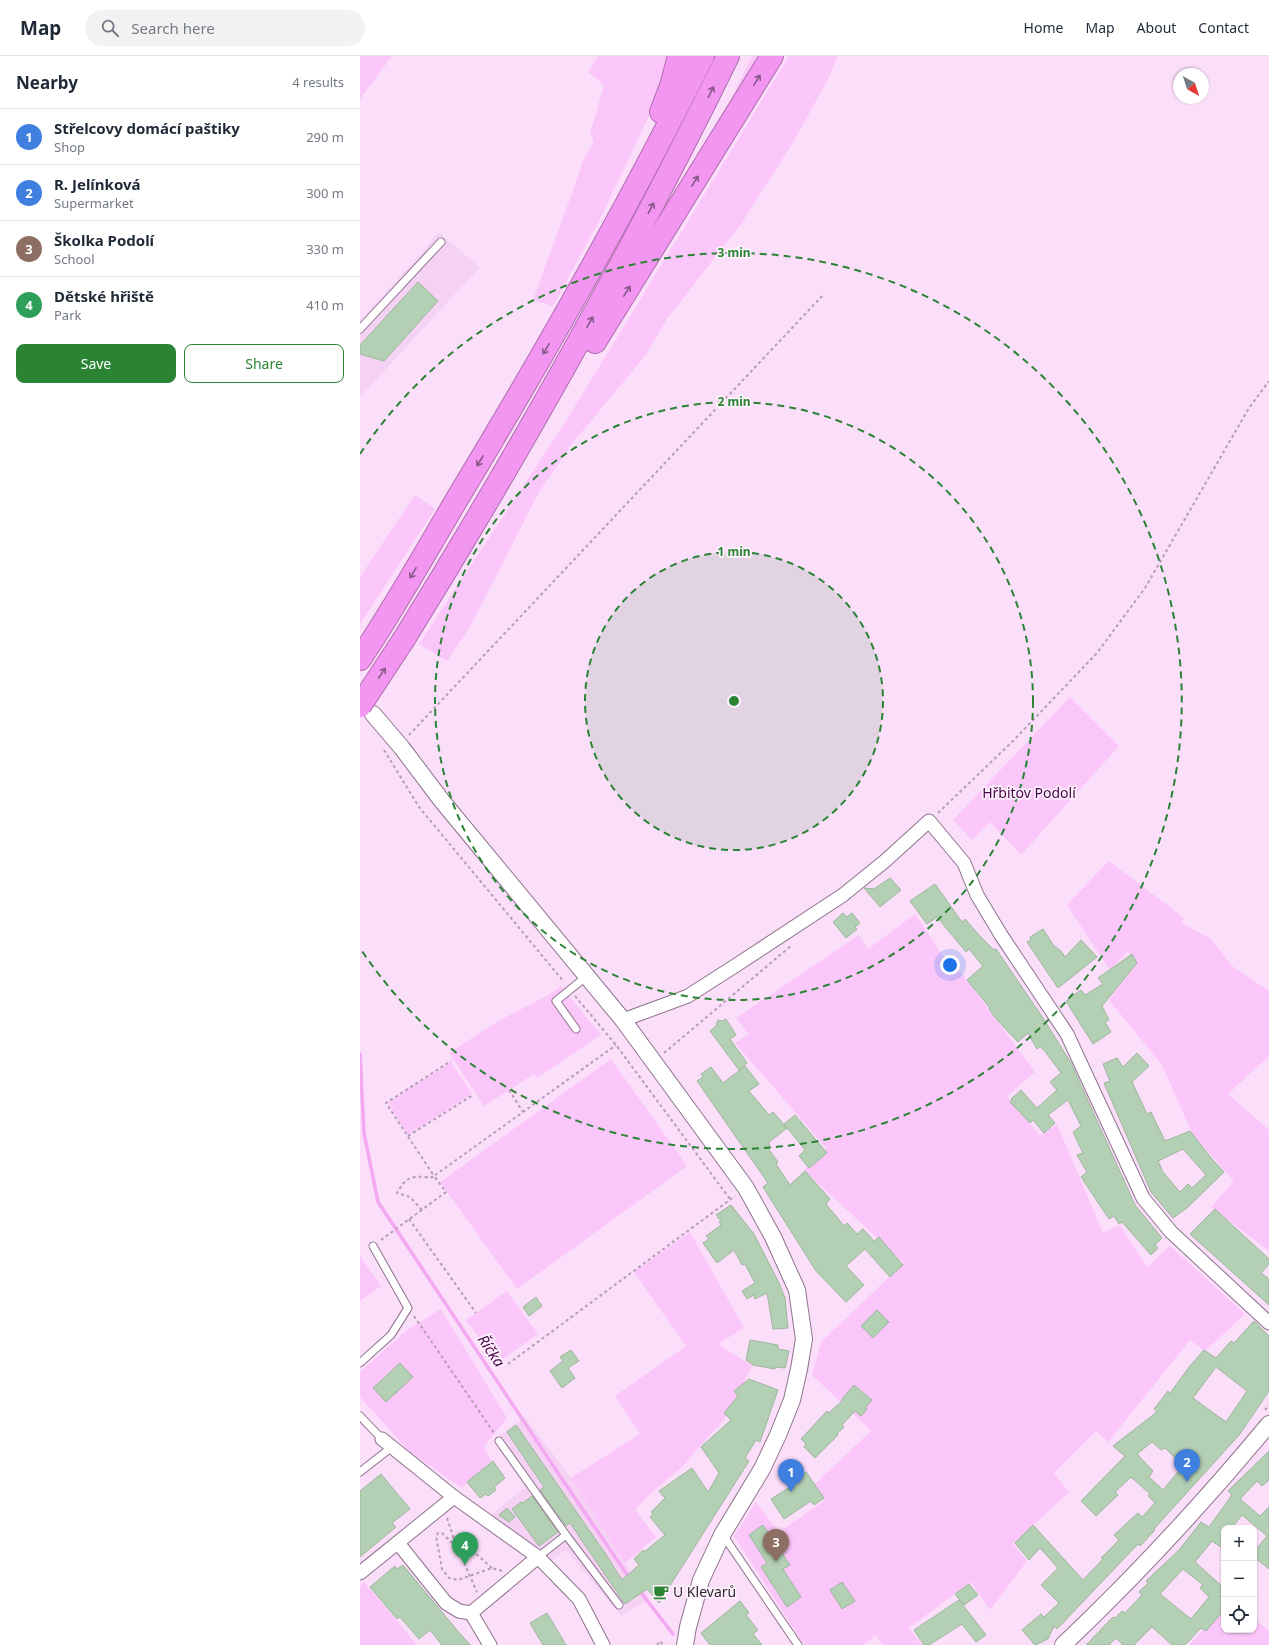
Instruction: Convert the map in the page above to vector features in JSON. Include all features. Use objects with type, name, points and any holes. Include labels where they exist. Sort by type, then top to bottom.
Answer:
[{"type":"highway","points":[[593,267],[620,196],[654,128],[671,86],[679,56]]},
{"type":"highway","points":[[360,659],[383,624],[510,412],[593,267],[667,129],[703,56]]},
{"type":"highway","points":[[367,710],[404,639],[452,562],[593,318],[686,142],[728,56]]},
{"type":"highway","points":[[452,562],[518,467],[772,56]]},
{"type":"street","points":[[367,710],[402,748],[442,801],[623,1020],[746,1188],[774,1237],[797,1290],[804,1338],[792,1400],[762,1469],[722,1535],[701,1580],[686,1640]]},
{"type":"street","points":[[623,1020],[688,996],[738,964],[843,894],[885,861],[930,821],[964,863],[977,895],[1001,935],[1067,1034],[1143,1198],[1171,1232],[1269,1323]]},
{"type":"street","points":[[1063,1645],[1190,1514],[1269,1424]]},
{"type":"street","points":[[387,1443],[449,1501],[538,1557],[579,1599],[603,1645]]},
{"type":"street","points":[[360,1573],[449,1501]]},
{"type":"street","points":[[398,1543],[446,1602],[459,1610],[476,1609],[538,1557]]},
{"type":"street","points":[[476,1609],[490,1645]]},
{"type":"lane","points":[[360,329],[441,242]]},
{"type":"lane","points":[[576,1029],[556,1001],[587,976]]},
{"type":"lane","points":[[360,1363],[391,1335],[408,1308],[373,1246]]},
{"type":"lane","points":[[360,1416],[387,1443],[360,1472]]},
{"type":"lane","points":[[499,1440],[566,1535],[619,1605]]},
{"type":"lane","points":[[538,1557],[566,1535]]},
{"type":"lane","points":[[722,1535],[798,1645]]},
{"type":"path","points":[[402,748],[410,734],[824,294]]},
{"type":"path","points":[[930,821],[1013,741],[1097,653],[1145,588],[1249,408],[1269,381]]},
{"type":"path","points":[[383,749],[419,807],[616,1045],[730,1199]]},
{"type":"path","points":[[654,1062],[798,940]]},
{"type":"path","points":[[422,1210],[410,1197],[397,1193],[403,1182],[413,1177],[431,1178],[616,1045]]},
{"type":"path","points":[[373,1246],[446,1192],[386,1103],[451,1061]]},
{"type":"path","points":[[509,1090],[523,1112]]},
{"type":"path","points":[[408,1136],[473,1095]]},
{"type":"path","points":[[508,1364],[746,1188]]},
{"type":"path","points":[[409,1219],[476,1313]]},
{"type":"path","points":[[408,1308],[499,1440]]},
{"type":"path","points":[[449,1501],[455,1542],[470,1577],[476,1609]]},
{"type":"path","points":[[492,1568],[458,1580],[449,1578],[442,1569],[438,1555],[436,1536],[438,1533],[442,1533],[451,1542],[466,1546],[492,1568],[516,1575]]},
{"type":"path","points":[[657,1645],[660,1641],[663,1645]]},
{"type":"shaded area","points":[[439,233],[480,267],[360,397],[360,321]]},
{"type":"shaded area","points":[[525,1417],[571,1478],[625,1563],[650,1599],[621,1616],[566,1550],[541,1568],[482,1523],[526,1486],[493,1440]]},
{"type":"green space","points":[[360,56],[392,56],[360,99]]},
{"type":"green space","points":[[598,56],[670,56],[651,112],[600,219],[553,306],[533,300],[583,161],[594,141],[590,134],[604,85],[588,72]]},
{"type":"green space","points":[[752,56],[762,56],[735,99],[732,97]]},
{"type":"green space","points":[[789,56],[838,56],[828,79],[794,141],[741,224],[667,319],[645,356],[571,445],[539,492],[471,625],[447,661],[419,644],[563,426]]},
{"type":"green space","points":[[415,495],[435,509],[360,624],[360,577]]},
{"type":"green space","name":"Hřbitov Podolí","points":[[1070,697],[1119,746],[1021,855],[990,822],[972,840],[953,820]]},
{"type":"green space","points":[[1109,861],[1184,918],[1181,923],[1210,938],[1233,967],[1269,991],[1269,1056],[1228,1094],[1269,1130],[1269,1251],[1211,1207],[1234,1181],[1193,1135],[1162,1065],[1109,1000],[1137,964],[1128,951],[1110,970],[1067,905]]},
{"type":"green space","points":[[915,914],[948,963],[962,974],[1035,1072],[1007,1096],[1040,1136],[1057,1124],[1103,1233],[1120,1225],[1147,1267],[1170,1246],[1245,1314],[1205,1351],[1190,1340],[1108,1442],[1096,1431],[1054,1473],[1069,1492],[1013,1544],[1027,1561],[990,1610],[971,1582],[909,1628],[922,1645],[882,1645],[876,1635],[863,1645],[804,1645],[734,1536],[756,1502],[779,1532],[824,1501],[814,1485],[871,1431],[812,1375],[821,1342],[904,1263],[804,1170],[827,1149],[735,1043],[749,1034],[736,1018],[859,935],[868,949]]},
{"type":"green space","points":[[561,986],[601,1035],[537,1078],[534,1074],[484,1106],[449,1053],[500,1020],[547,996]]},
{"type":"green space","points":[[611,1059],[687,1166],[517,1289],[440,1182]]},
{"type":"green space","points":[[451,1062],[472,1094],[408,1135],[388,1103]]},
{"type":"green space","points":[[690,1232],[744,1328],[718,1344],[752,1366],[726,1417],[682,1467],[650,1494],[635,1510],[656,1537],[625,1563],[571,1478],[640,1434],[615,1396],[686,1346],[634,1272]]},
{"type":"green space","points":[[360,1256],[381,1286],[360,1301]]},
{"type":"green space","points":[[507,1291],[538,1334],[497,1363],[466,1320]]},
{"type":"green space","points":[[441,1309],[507,1418],[484,1446],[491,1461],[462,1488],[410,1452],[360,1397],[360,1372],[407,1330]]},
{"type":"green space","points":[[364,1582],[417,1645],[360,1645],[360,1585]]},
{"type":"green space","points":[[1221,1611],[1221,1633],[1257,1633],[1257,1621],[1269,1631],[1269,1645],[1189,1645]]},
{"type":"building","points":[[418,282],[438,301],[384,361],[360,354],[360,345]]},
{"type":"building","points":[[890,878],[901,890],[880,907],[864,888],[874,889]]},
{"type":"building","points":[[935,884],[962,922],[965,919],[994,950],[996,949],[1043,1018],[1071,1063],[1135,1205],[1162,1238],[1155,1245],[1158,1248],[1151,1255],[1122,1222],[1119,1224],[1114,1216],[1109,1219],[1081,1177],[1087,1172],[1077,1155],[1083,1153],[1073,1132],[1081,1126],[1068,1100],[1048,1115],[1055,1123],[1044,1133],[1033,1120],[1030,1123],[1010,1102],[1012,1100],[1011,1099],[1021,1090],[1037,1108],[1057,1090],[1050,1082],[1061,1073],[1044,1050],[1040,1047],[1037,1049],[1028,1033],[1018,1042],[998,1021],[989,1009],[990,1008],[967,980],[983,966],[969,949],[966,952],[937,917],[927,924],[910,901]]},
{"type":"building","points":[[843,913],[847,917],[852,913],[860,923],[855,927],[857,929],[846,938],[833,922]]},
{"type":"building","points":[[1043,929],[1054,946],[1061,951],[1065,957],[1081,940],[1097,957],[1058,988],[1027,942],[1031,940],[1030,937]]},
{"type":"building","points":[[1132,954],[1137,963],[1102,1006],[1109,1020],[1105,1022],[1111,1032],[1093,1044],[1066,1001],[1081,990],[1085,995],[1103,984],[1098,978]]},
{"type":"building","points":[[726,1019],[736,1035],[730,1039],[747,1063],[739,1070],[710,1031],[716,1026],[718,1020],[722,1021]]},
{"type":"building","points":[[1137,1053],[1149,1066],[1132,1082],[1147,1114],[1151,1112],[1165,1141],[1190,1131],[1224,1172],[1188,1207],[1173,1218],[1151,1192],[1104,1083],[1110,1081],[1103,1064],[1117,1058],[1123,1067]],"holes":[[[1183,1149],[1206,1175],[1192,1188],[1188,1184],[1180,1192],[1163,1172],[1158,1161]]]},
{"type":"building","points":[[745,1066],[759,1084],[749,1091],[769,1115],[773,1112],[787,1128],[768,1143],[770,1146],[768,1148],[778,1162],[776,1164],[790,1185],[805,1171],[830,1199],[826,1204],[844,1226],[847,1223],[857,1234],[863,1229],[874,1241],[879,1237],[903,1265],[890,1277],[865,1249],[846,1266],[864,1285],[846,1302],[816,1271],[763,1187],[768,1183],[697,1081],[703,1077],[701,1074],[711,1067],[723,1083]]},
{"type":"building","points":[[795,1115],[827,1153],[809,1168],[799,1156],[805,1150],[784,1124]]},
{"type":"building","points":[[731,1205],[754,1234],[779,1283],[785,1298],[788,1328],[773,1329],[767,1293],[755,1299],[754,1295],[747,1299],[742,1291],[755,1283],[745,1264],[742,1265],[734,1250],[717,1263],[703,1243],[709,1239],[706,1236],[721,1225],[719,1222],[721,1221],[716,1215]]},
{"type":"building","points":[[1215,1209],[1269,1259],[1269,1264],[1261,1273],[1269,1279],[1269,1305],[1190,1234]]},
{"type":"building","points":[[536,1297],[542,1306],[529,1316],[523,1307]]},
{"type":"building","points":[[877,1310],[889,1322],[873,1338],[861,1326]]},
{"type":"building","points":[[1254,1321],[1269,1336],[1269,1391],[1240,1434],[1154,1529],[1155,1530],[1140,1546],[1138,1544],[1057,1629],[1054,1626],[1048,1639],[1035,1645],[1022,1630],[1041,1614],[1044,1617],[1059,1603],[1041,1585],[1058,1568],[1040,1548],[1029,1560],[1015,1543],[1033,1525],[1083,1580],[1103,1559],[1101,1558],[1119,1540],[1114,1535],[1138,1513],[1142,1517],[1155,1503],[1148,1496],[1150,1494],[1131,1477],[1115,1492],[1118,1495],[1096,1516],[1081,1501],[1125,1456],[1113,1446],[1157,1412],[1154,1409],[1168,1391],[1170,1393],[1204,1350],[1216,1358],[1231,1341],[1234,1343]],"holes":[[[1216,1367],[1247,1391],[1226,1422],[1193,1398]],[[1152,1442],[1161,1450],[1165,1448],[1183,1466],[1163,1490],[1149,1477],[1153,1471],[1137,1454]]]},
{"type":"building","points":[[750,1340],[778,1345],[778,1349],[789,1351],[785,1368],[776,1367],[775,1369],[753,1365],[746,1360]]},
{"type":"building","points":[[571,1350],[579,1361],[568,1368],[575,1378],[562,1388],[550,1371],[563,1361],[560,1357]]},
{"type":"building","points":[[400,1363],[413,1377],[386,1402],[373,1388]]},
{"type":"building","points":[[749,1379],[778,1390],[760,1442],[756,1440],[745,1458],[749,1461],[659,1603],[647,1589],[625,1604],[570,1523],[566,1526],[540,1490],[544,1487],[507,1432],[516,1425],[605,1553],[622,1580],[639,1565],[634,1559],[643,1550],[644,1552],[665,1535],[650,1517],[653,1514],[651,1512],[665,1498],[659,1491],[692,1468],[708,1492],[719,1473],[701,1447],[731,1420],[724,1413],[738,1396],[734,1391]]},
{"type":"building","points":[[854,1385],[872,1400],[861,1416],[855,1411],[842,1425],[844,1427],[837,1434],[838,1435],[815,1458],[804,1447],[806,1444],[801,1439],[827,1411],[829,1413],[843,1400],[842,1399]]},
{"type":"building","points":[[1269,1451],[1269,1480],[1262,1486],[1257,1481],[1240,1499],[1260,1516],[1269,1507],[1269,1569],[1257,1559],[1257,1548],[1267,1536],[1257,1528],[1257,1525],[1254,1525],[1242,1515],[1234,1525],[1221,1525],[1221,1547],[1212,1541],[1195,1562],[1221,1585],[1221,1614],[1206,1631],[1201,1628],[1185,1645],[1172,1645],[1152,1627],[1134,1645],[1123,1645],[1116,1638],[1109,1645],[1086,1645],[1113,1617],[1115,1618],[1122,1611],[1125,1613],[1142,1595],[1139,1592],[1148,1583],[1146,1581],[1179,1550],[1201,1522],[1209,1527],[1232,1495],[1228,1491]],"holes":[[[1183,1569],[1203,1585],[1200,1588],[1209,1597],[1191,1619],[1160,1594]]]},
{"type":"building","points":[[493,1461],[505,1478],[494,1487],[496,1490],[488,1496],[486,1494],[480,1498],[467,1482]]},
{"type":"building","points":[[806,1472],[824,1498],[814,1505],[811,1501],[784,1519],[771,1499],[798,1482],[796,1479]]},
{"type":"building","points":[[381,1474],[410,1509],[392,1523],[396,1527],[360,1557],[360,1491]]},
{"type":"building","points":[[532,1496],[558,1532],[539,1546],[512,1509]]},
{"type":"building","points":[[507,1508],[515,1517],[509,1522],[499,1515]]},
{"type":"building","points":[[763,1525],[790,1565],[783,1569],[801,1597],[787,1607],[761,1567],[767,1563],[749,1535]]},
{"type":"building","points":[[403,1565],[470,1645],[442,1645],[430,1630],[419,1639],[400,1617],[397,1619],[370,1587],[395,1566],[397,1569]]},
{"type":"building","points":[[842,1582],[855,1601],[842,1609],[830,1590]]},
{"type":"building","points":[[969,1584],[978,1595],[964,1605],[955,1594]]},
{"type":"building","points":[[959,1600],[986,1635],[976,1642],[962,1624],[929,1645],[924,1645],[914,1630]]},
{"type":"building","points":[[740,1601],[749,1613],[746,1615],[758,1630],[753,1634],[762,1645],[710,1645],[701,1633]]},
{"type":"building","points":[[547,1613],[566,1645],[543,1645],[530,1623]]},
{"type":"waterway","name":"Říčka","points":[[360,1054],[364,1133],[378,1202],[630,1579]]},
{"type":"waterway","name":"Říčka","points":[[639,1590],[673,1634]]},
{"type":"place","name":"R. Jelínková","points":[[1187,1482]]},
{"type":"place","name":"Střelcovy domácí paštiky","points":[[791,1492]]},
{"type":"place","name":"Školka Podolí","points":[[776,1562]]},
{"type":"place","name":"Dětské hřiště","points":[[465,1565]]},
{"type":"place","name":"U Klevarů","points":[[661,1592]]}]
